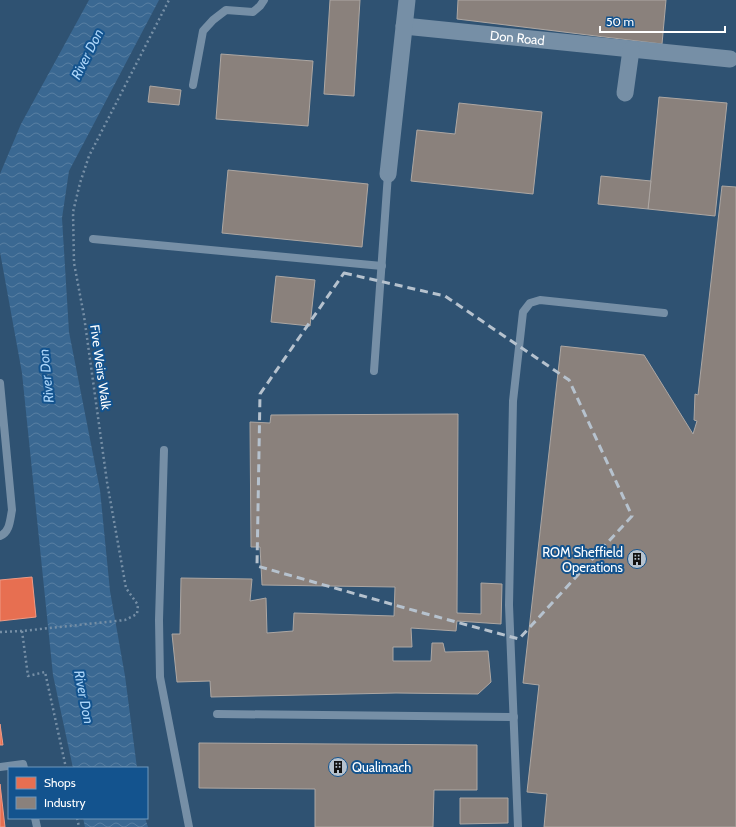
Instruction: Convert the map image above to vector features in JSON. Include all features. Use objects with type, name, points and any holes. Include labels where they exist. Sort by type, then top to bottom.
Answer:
[{"type":"street","points":[[388,174],[407,0]]},
{"type":"street","name":"Don Road","points":[[404,26],[730,59]]},
{"type":"street","points":[[625,93],[631,50]]},
{"type":"lane","points":[[193,85],[203,31],[213,20],[226,10],[253,12],[264,0]]},
{"type":"lane","points":[[374,371],[388,174]]},
{"type":"lane","points":[[93,239],[382,266]]},
{"type":"lane","points":[[518,827],[509,605],[513,401],[522,312],[530,303],[540,300],[664,313]]},
{"type":"lane","points":[[0,383],[12,510],[9,526],[4,534],[0,536]]},
{"type":"lane","points":[[164,450],[159,620],[160,677],[189,827]]},
{"type":"lane","points":[[217,714],[514,717]]},
{"type":"lane","points":[[0,767],[23,764],[24,767]]},
{"type":"path","name":"Five Weirs Walk","points":[[0,632],[125,620],[136,614],[138,605],[126,588],[107,482],[84,316],[74,263],[73,212],[80,183],[89,156],[169,0]]},
{"type":"path","points":[[22,631],[28,676],[45,672],[66,767]]},
{"type":"highlighted area","points":[[344,273],[445,296],[569,380],[632,516],[519,639],[257,566],[260,394]]},
{"type":"water","name":"River Don","points":[[89,0],[159,0],[69,171],[62,218],[69,332],[100,490],[110,591],[125,676],[137,767],[73,767],[53,675],[22,373],[0,252],[0,174],[21,124]]},
{"type":"water","points":[[83,819],[145,819],[148,827],[85,827]]},
{"type":"building: Shops","points":[[32,577],[36,617],[0,621],[0,580]]},
{"type":"building: Shops","points":[[0,724],[3,745],[0,745]]},
{"type":"building: Shops","points":[[0,784],[5,827],[0,827]]},
{"type":"building: Industry","points":[[330,0],[360,0],[354,96],[324,94]]},
{"type":"building: Industry","points":[[458,0],[666,0],[662,44],[457,19]]},
{"type":"building: Industry","points":[[221,54],[313,61],[308,126],[216,119]]},
{"type":"building: Industry","points":[[150,86],[181,90],[179,105],[148,102]]},
{"type":"building: Industry","points":[[659,97],[727,103],[715,216],[648,209]]},
{"type":"building: Industry","points":[[459,103],[542,112],[533,194],[411,181],[417,130],[455,134]]},
{"type":"building: Industry","points":[[228,170],[368,184],[362,247],[222,233]]},
{"type":"building: Industry","points":[[601,176],[651,181],[648,209],[598,204]]},
{"type":"building: Industry","name":"ROM Sheffield Operations","points":[[722,186],[736,187],[736,827],[544,827],[547,794],[527,792],[539,685],[523,683],[561,346],[644,355],[693,434],[697,421],[694,420],[695,394],[698,395]]},
{"type":"building: Industry","points":[[276,276],[315,280],[310,326],[271,322]]},
{"type":"building: Industry","points":[[458,414],[457,613],[481,614],[481,583],[502,584],[501,624],[457,621],[456,631],[411,628],[412,647],[393,647],[393,661],[431,661],[432,643],[443,643],[445,652],[488,651],[491,682],[478,694],[396,693],[211,697],[210,681],[177,682],[172,634],[180,634],[181,578],[252,579],[250,601],[266,598],[267,633],[293,631],[294,613],[394,616],[395,587],[262,585],[260,547],[251,547],[250,422],[270,423],[271,415]]},
{"type":"building: Industry","name":"Qualimach","points":[[199,743],[477,745],[477,790],[434,790],[433,827],[315,827],[315,789],[199,788]]},
{"type":"building: Industry","points":[[460,798],[508,798],[508,823],[460,824]]},
{"type":"place","name":"ROM Sheffield Operations","points":[[637,559]]},
{"type":"place","name":"Qualimach","points":[[338,767]]}]
